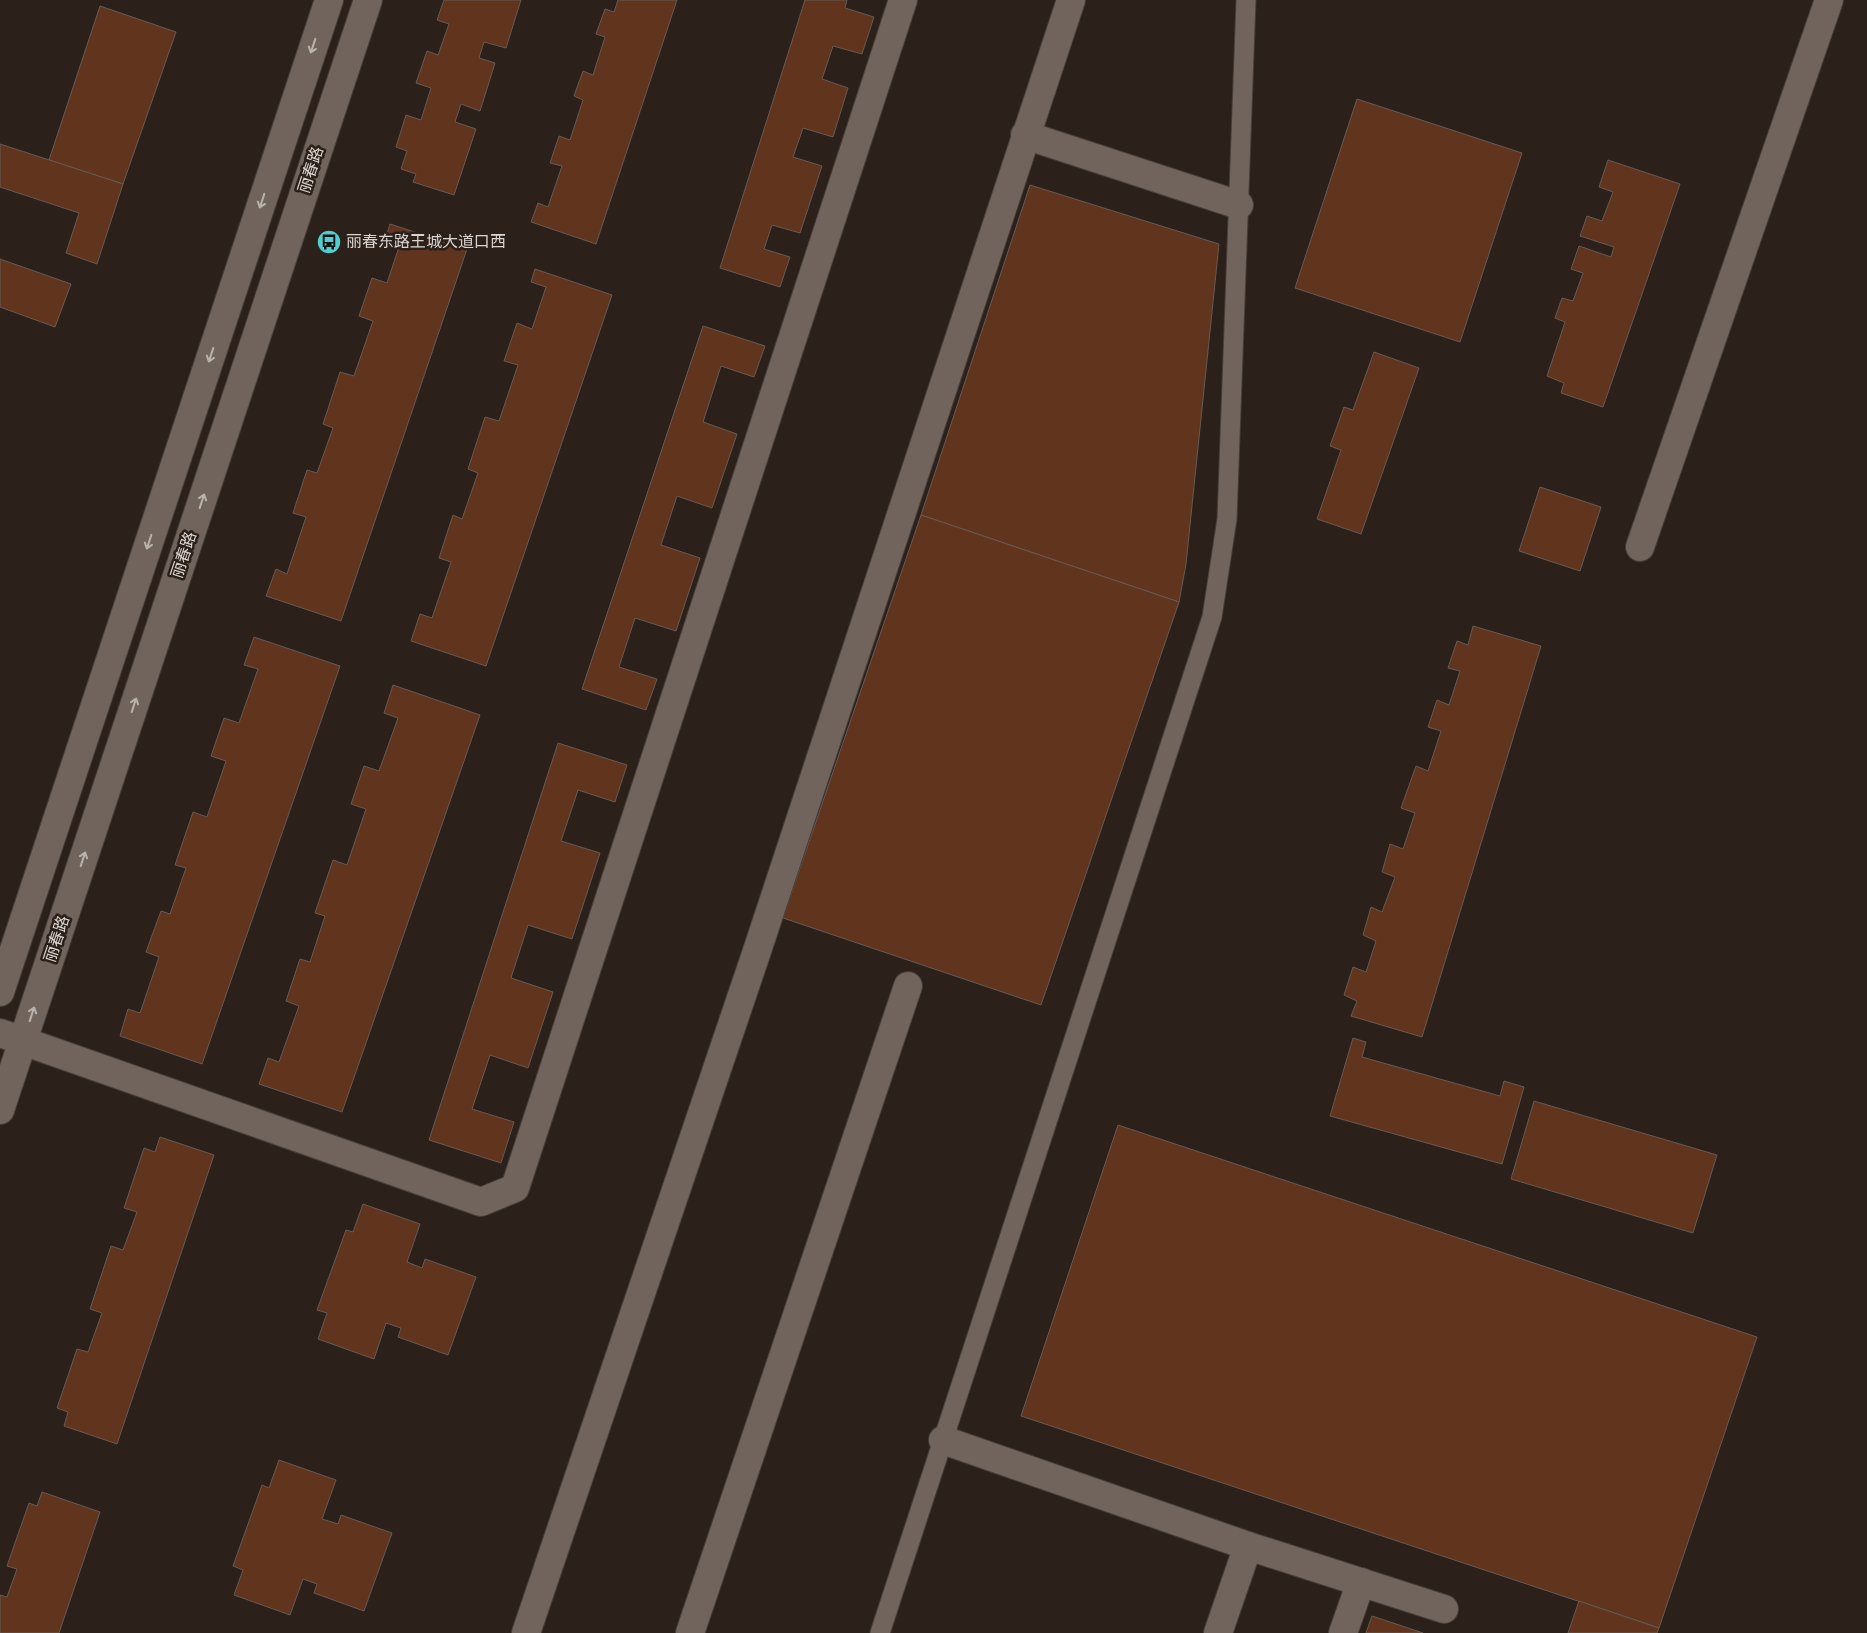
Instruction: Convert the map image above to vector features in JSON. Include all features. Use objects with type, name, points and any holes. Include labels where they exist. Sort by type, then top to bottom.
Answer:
[{"type":"street","points":[[0,992],[329,0]]},
{"type":"street","name":"丽春路","points":[[0,1110],[11,1038],[368,0]]},
{"type":"street","points":[[11,1038],[481,1202],[515,1188],[903,0]]},
{"type":"street","points":[[526,1633],[757,951],[1071,0]]},
{"type":"street","points":[[1640,547],[1829,0]]},
{"type":"street","points":[[1025,135],[1239,205]]},
{"type":"street","points":[[690,1633],[908,986]]},
{"type":"street","points":[[943,1440],[1248,1546],[1444,1608]]},
{"type":"street","points":[[1218,1633],[1248,1546]]},
{"type":"street","points":[[1343,1633],[1361,1582]]},
{"type":"lane","points":[[880,1633],[1212,617],[1227,518],[1246,0]]},
{"type":"building","points":[[444,0],[521,0],[506,48],[484,42],[479,58],[495,63],[480,111],[461,104],[455,122],[476,129],[454,195],[413,182],[416,174],[401,169],[407,151],[396,147],[406,115],[421,120],[431,88],[416,83],[427,51],[438,55],[449,24],[437,20]]},
{"type":"building","points":[[618,0],[677,0],[596,244],[531,222],[538,203],[548,207],[562,166],[550,163],[559,136],[570,140],[583,100],[574,96],[583,71],[593,75],[605,37],[596,34],[605,9],[614,12]]},
{"type":"building","points":[[805,0],[847,0],[845,8],[874,17],[862,54],[833,46],[822,79],[848,88],[833,137],[803,128],[793,157],[822,166],[800,233],[772,225],[764,249],[790,257],[780,287],[720,268]]},
{"type":"building","points":[[100,6],[176,32],[123,184],[49,160]]},
{"type":"building","points":[[1357,99],[1522,153],[1460,342],[1295,288]]},
{"type":"building","points":[[0,144],[123,184],[97,264],[66,253],[79,213],[0,187]]},
{"type":"building","points":[[1608,160],[1680,184],[1603,407],[1561,393],[1564,383],[1547,376],[1565,322],[1555,318],[1562,298],[1573,301],[1583,273],[1571,269],[1579,246],[1611,257],[1614,247],[1580,236],[1587,216],[1602,221],[1613,192],[1599,187]]},
{"type":"building","points":[[1030,185],[1219,244],[1186,564],[1179,602],[921,515]]},
{"type":"building","points":[[390,224],[467,249],[341,621],[266,596],[276,569],[287,574],[306,517],[293,513],[307,470],[317,473],[333,428],[323,424],[340,372],[354,376],[373,321],[359,316],[372,278],[387,283],[401,241],[386,237]]},
{"type":"building","points":[[0,259],[71,284],[55,327],[0,307]]},
{"type":"building","points":[[535,269],[612,295],[486,666],[411,641],[420,614],[432,618],[451,562],[439,558],[453,515],[462,519],[478,473],[468,469],[485,417],[499,421],[518,365],[504,361],[517,323],[532,329],[546,287],[531,282]]},
{"type":"building","points":[[703,326],[765,346],[754,377],[721,366],[703,422],[737,434],[712,508],[677,496],[661,545],[700,558],[676,631],[635,618],[619,667],[657,679],[646,710],[582,689]]},
{"type":"building","points":[[1374,352],[1419,368],[1361,534],[1317,519],[1341,450],[1330,446],[1344,407],[1353,410]]},
{"type":"building","points":[[1540,487],[1601,507],[1580,571],[1519,551]]},
{"type":"building","points":[[921,515],[1179,602],[1041,1005],[783,918]]},
{"type":"building","points":[[1473,626],[1541,646],[1422,1037],[1351,1016],[1357,1001],[1344,995],[1353,967],[1366,972],[1376,941],[1363,935],[1371,907],[1382,912],[1395,877],[1382,872],[1390,844],[1403,849],[1415,813],[1401,808],[1416,766],[1428,771],[1441,731],[1428,727],[1437,700],[1449,705],[1460,671],[1448,668],[1457,641],[1468,645]]},
{"type":"building","points":[[254,637],[340,666],[202,1064],[120,1036],[128,1009],[140,1013],[159,957],[146,952],[161,911],[170,914],[186,868],[175,865],[193,812],[207,817],[226,761],[211,756],[224,718],[239,723],[258,669],[244,665]]},
{"type":"building","points":[[393,685],[480,715],[342,1112],[259,1084],[268,1058],[279,1062],[299,1006],[286,1001],[300,959],[310,962],[325,916],[315,913],[333,860],[347,865],[366,809],[351,804],[364,766],[379,771],[398,718],[384,713]]},
{"type":"building","points":[[558,743],[627,765],[615,802],[578,790],[561,841],[600,853],[572,939],[528,925],[511,978],[553,992],[528,1068],[490,1055],[472,1109],[514,1122],[501,1163],[429,1140]]},
{"type":"building","points":[[1353,1038],[1366,1042],[1362,1057],[1500,1096],[1504,1081],[1524,1087],[1502,1164],[1330,1116]]},
{"type":"building","points":[[1534,1101],[1717,1155],[1693,1233],[1511,1179]]},
{"type":"building","points":[[1118,1125],[1757,1337],[1659,1628],[1021,1416]]},
{"type":"building","points":[[160,1137],[214,1155],[117,1444],[64,1426],[68,1412],[57,1408],[77,1349],[88,1352],[102,1313],[90,1309],[111,1246],[123,1250],[137,1212],[124,1208],[144,1148],[155,1152]]},
{"type":"building","points":[[363,1204],[420,1224],[407,1262],[422,1268],[425,1259],[476,1277],[448,1355],[398,1337],[401,1328],[386,1323],[374,1359],[318,1339],[327,1313],[317,1310],[346,1230],[353,1232]]},
{"type":"building","points":[[279,1460],[336,1480],[322,1519],[338,1524],[341,1515],[392,1533],[364,1611],[314,1593],[317,1584],[303,1579],[290,1615],[234,1595],[243,1570],[233,1566],[262,1485],[269,1488]]},
{"type":"building","points":[[42,1492],[100,1512],[59,1633],[0,1633],[0,1595],[7,1597],[17,1569],[7,1566],[29,1503],[37,1506]]},
{"type":"building","points":[[1579,1601],[1659,1628],[1657,1633],[1568,1633]]},
{"type":"building","points":[[1372,1616],[1423,1633],[1366,1633]]},
{"type":"place","name":"丽春东路王城大道口西","points":[[329,242]]}]
